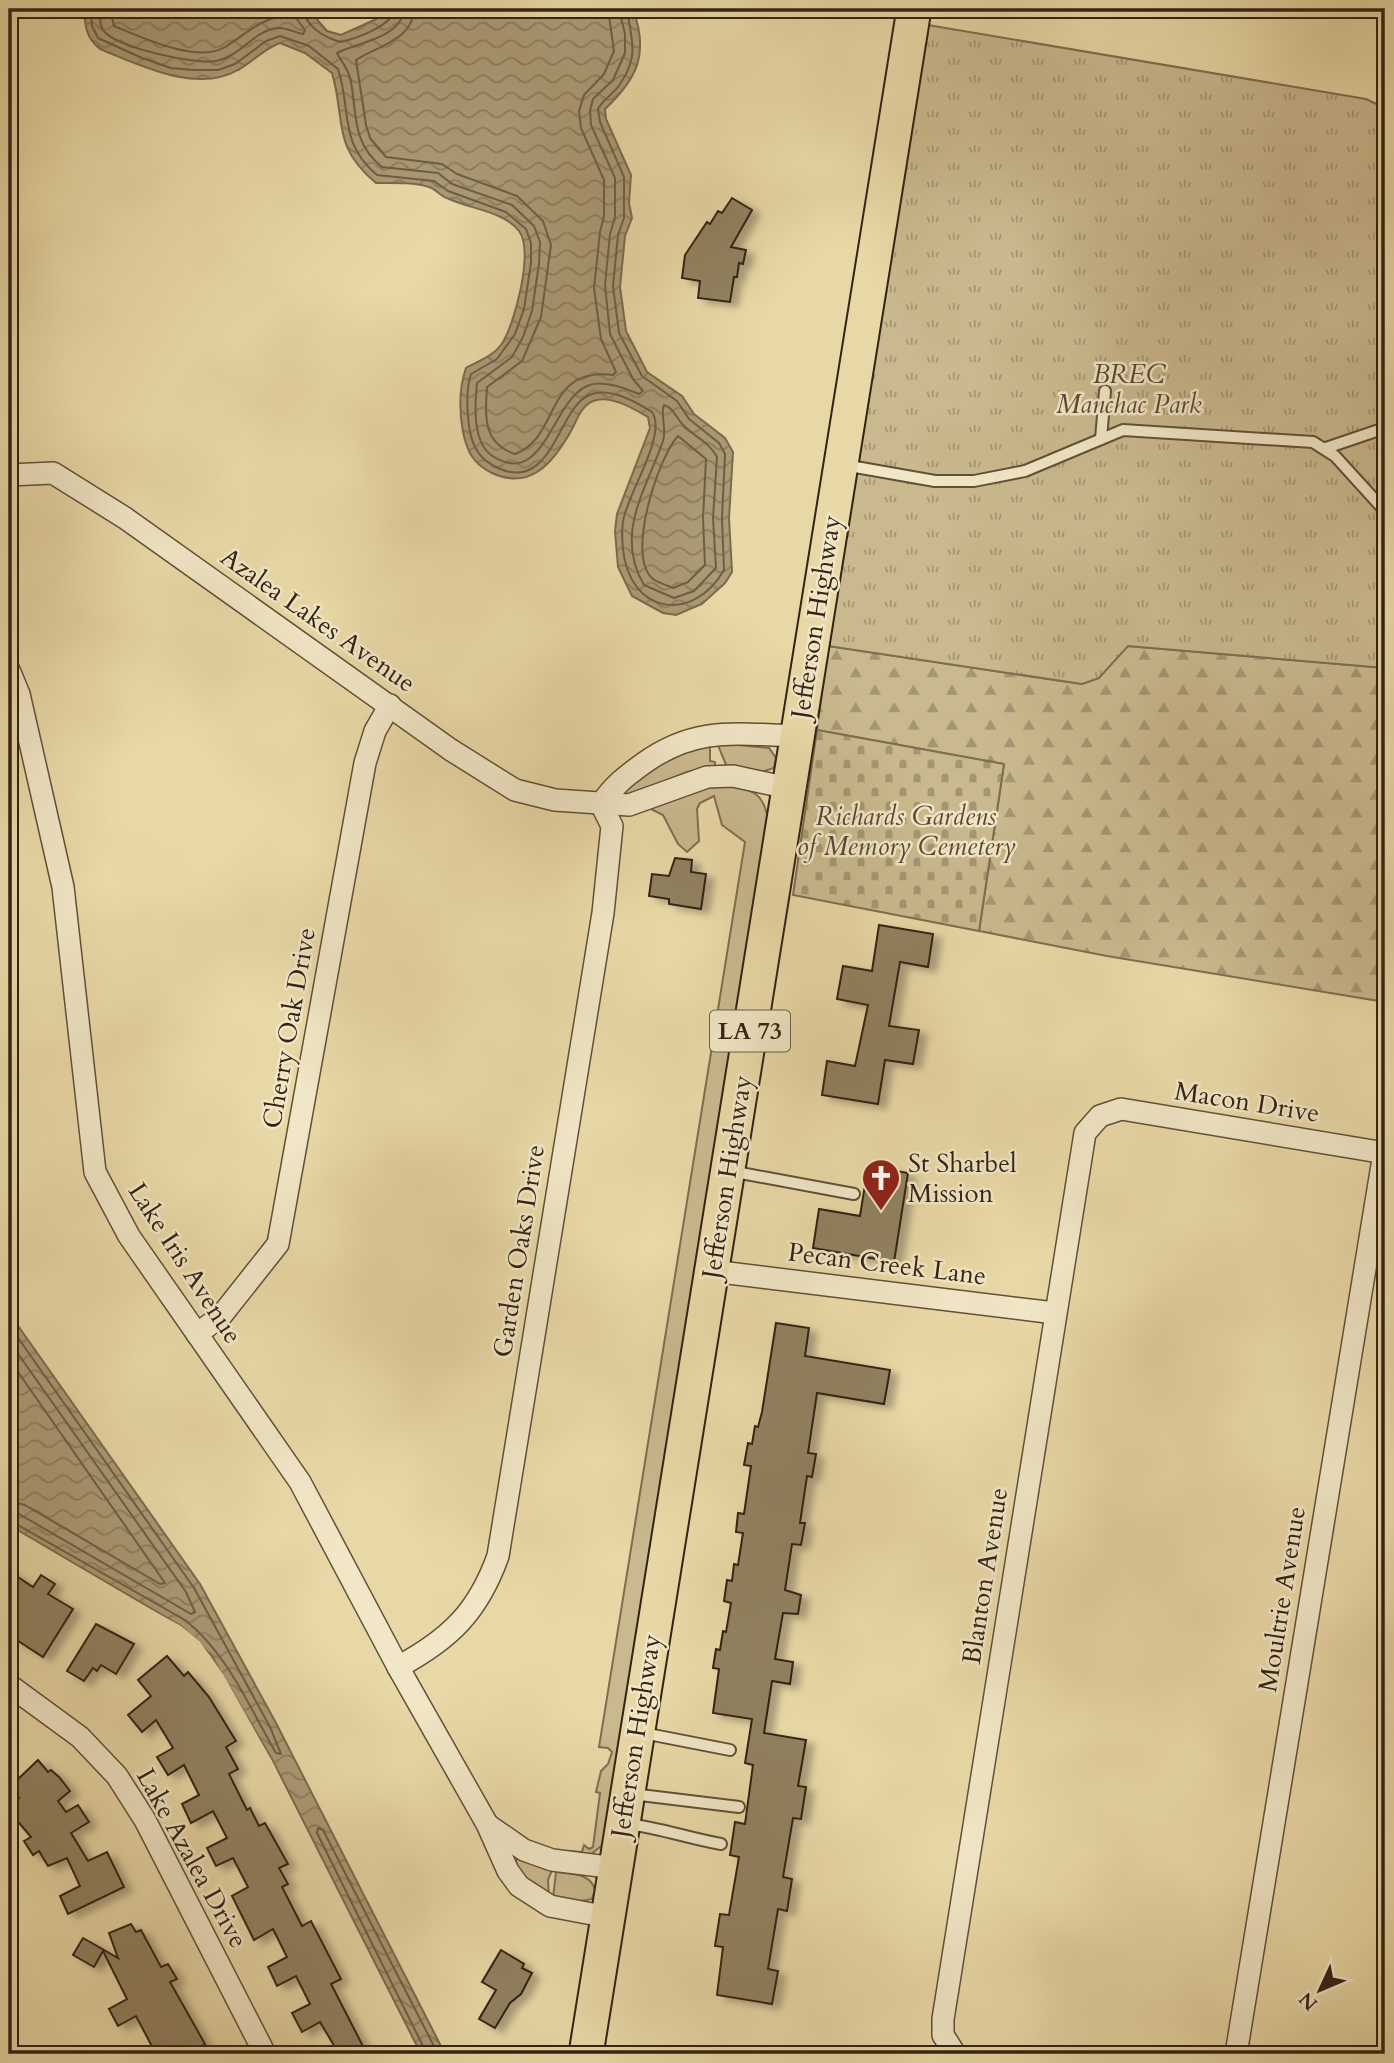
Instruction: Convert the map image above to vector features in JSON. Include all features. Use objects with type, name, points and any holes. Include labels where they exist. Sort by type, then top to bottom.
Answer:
[{"type":"main road","name":"Jefferson Highway","points":[[586,2054],[914,9]]},
{"type":"street","name":"Azalea Lakes Avenue","points":[[9,475],[53,473],[125,518],[451,750],[515,790],[555,800],[628,805],[707,777],[733,776],[788,788]]},
{"type":"street","name":"Lake Iris Avenue","points":[[9,670],[19,694],[64,887],[94,1172],[129,1236],[300,1482],[398,1667],[487,1824],[508,1871],[533,1898],[550,1906],[608,1917]]},
{"type":"street","name":"Cherry Oak Drive","points":[[197,1334],[221,1316],[278,1244],[365,763],[374,731],[390,705]]},
{"type":"street","points":[[601,804],[615,784],[661,751],[696,736],[726,733],[796,737]]},
{"type":"street","name":"Garden Oaks Drive","points":[[398,1667],[449,1633],[470,1614],[486,1589],[498,1556],[603,913],[612,826],[601,804]]},
{"type":"street","name":"Macon Drive","points":[[1100,1116],[1121,1109],[1385,1153]]},
{"type":"street","name":"Blanton Avenue","points":[[953,2052],[943,2035],[943,2019],[1085,1133],[1100,1116]]},
{"type":"street","name":"Moultrie Avenue","points":[[1236,2054],[1385,1153]]},
{"type":"street","name":"Pecan Creek Lane","points":[[712,1271],[1055,1313]]},
{"type":"street","name":"Lake Azalea Drive","points":[[9,1685],[80,1737],[117,1776],[145,1820],[265,2054]]},
{"type":"street","name":"Lake Iris Avenue","points":[[487,1824],[524,1850],[542,1857],[616,1868]]},
{"type":"lane","points":[[1101,439],[1105,391]]},
{"type":"lane","points":[[1326,448],[1385,428]]},
{"type":"lane","points":[[841,464],[935,481],[974,481],[1025,471],[1123,430],[1313,442],[1326,448],[1385,511]]},
{"type":"lane","points":[[728,1170],[854,1194]]},
{"type":"lane","points":[[636,1731],[730,1750]]},
{"type":"lane","points":[[624,1808],[739,1807]]},
{"type":"lane","points":[[624,1808],[677,1836],[721,1844]]},
{"type":"green space","name":"BREC Manchac Park","points":[[928,25],[1366,99],[1385,108],[1385,668],[1128,646],[1099,678],[1082,684],[828,646]]},
{"type":"green space","points":[[828,646],[1082,684],[1099,678],[1127,646],[1385,668],[1385,1002],[1107,956],[979,931],[1004,764],[817,730]]},
{"type":"green space","name":"Richards Gardens of Memory Cemetery","points":[[817,730],[1004,764],[979,931],[793,895]]},
{"type":"green space","points":[[710,743],[710,761],[715,762],[715,767],[687,772],[622,799],[619,791],[638,781],[667,758]]},
{"type":"green space","points":[[717,743],[769,748],[776,758],[774,768],[761,772],[727,767]]},
{"type":"green space","points":[[726,785],[745,789],[757,796],[765,807],[770,827],[609,1840],[590,1855],[568,1855],[569,1851],[582,1852],[584,1845],[589,1849],[593,1847],[600,1793],[596,1792],[601,1771],[608,1764],[612,1752],[608,1748],[599,1747],[745,842],[722,825],[714,796],[700,803],[697,809],[699,841],[687,852],[678,844],[663,815],[649,808],[702,787]]},
{"type":"green space","points":[[518,1858],[552,1870],[548,1880],[549,1896],[519,1876],[515,1861]]},
{"type":"green space","points":[[556,1872],[580,1875],[589,1880],[595,1890],[592,1899],[576,1902],[553,1898]]},
{"type":"water","points":[[84,9],[308,9],[327,31],[341,35],[383,16],[391,9],[633,9],[640,39],[637,64],[626,86],[605,109],[606,119],[631,175],[629,203],[632,218],[625,236],[620,287],[626,331],[647,372],[682,396],[694,414],[725,438],[733,452],[729,518],[732,572],[725,583],[702,604],[676,615],[663,613],[632,596],[618,567],[615,531],[617,514],[650,428],[648,417],[629,407],[607,399],[589,403],[556,454],[539,471],[529,476],[506,478],[492,473],[472,456],[463,432],[460,399],[462,383],[466,368],[498,349],[512,322],[524,271],[523,241],[513,224],[456,202],[429,187],[376,183],[352,157],[346,144],[332,73],[305,53],[280,43],[222,77],[186,78],[150,69],[100,49],[87,31]]},
{"type":"water","points":[[9,1313],[200,1584],[276,1723],[445,2054],[421,2054],[273,1761],[211,1655],[181,1626],[9,1525]]},
{"type":"pier","points":[[115,1590],[181,1626],[200,1642],[223,1674],[282,1779],[219,1672],[198,1644],[174,1625]]},
{"type":"building","points":[[732,198],[752,210],[731,247],[746,250],[743,264],[739,263],[737,277],[734,277],[730,302],[698,298],[700,281],[682,278],[685,255],[707,222],[710,224],[718,211],[722,213]]},
{"type":"building","points":[[675,858],[692,860],[691,872],[706,874],[701,909],[669,904],[669,899],[649,896],[652,874],[669,876]]},
{"type":"building","points":[[879,925],[933,934],[928,967],[900,962],[889,1026],[919,1030],[913,1064],[885,1060],[878,1104],[822,1095],[827,1061],[855,1066],[868,1005],[837,999],[843,966],[872,971]]},
{"type":"building","name":"St Sharbel Mission","points":[[868,1166],[908,1173],[894,1262],[813,1248],[819,1209],[860,1216]]},
{"type":"building","points":[[776,1323],[809,1328],[805,1356],[890,1370],[884,1404],[817,1393],[808,1453],[816,1454],[812,1477],[807,1476],[800,1523],[805,1523],[801,1545],[792,1544],[785,1590],[801,1595],[798,1614],[783,1613],[775,1659],[793,1662],[790,1684],[772,1681],[764,1733],[806,1740],[798,1786],[806,1787],[801,1819],[793,1818],[783,1877],[792,1879],[787,1911],[778,1909],[768,1969],[778,1971],[772,2004],[717,1995],[723,1947],[715,1946],[720,1914],[729,1915],[739,1857],[730,1855],[735,1822],[745,1824],[753,1765],[745,1763],[752,1719],[713,1713],[719,1669],[713,1668],[716,1649],[720,1650],[723,1631],[726,1632],[731,1603],[724,1601],[727,1580],[732,1581],[734,1564],[738,1565],[743,1533],[736,1532],[738,1513],[744,1514],[751,1466],[744,1465],[748,1443],[752,1444],[755,1426],[758,1427],[762,1412]]},
{"type":"building","points":[[9,1571],[33,1587],[41,1575],[55,1584],[48,1594],[73,1609],[43,1657],[9,1635]]},
{"type":"building","points":[[96,1624],[134,1644],[116,1674],[101,1665],[97,1671],[93,1668],[84,1681],[67,1671]]},
{"type":"building","points":[[167,1656],[184,1676],[188,1672],[209,1697],[236,1741],[226,1747],[238,1769],[229,1774],[247,1810],[250,1808],[259,1826],[265,1823],[288,1864],[279,1868],[288,1884],[282,1887],[302,1926],[311,1921],[341,1979],[331,1984],[367,2054],[339,2054],[320,2022],[302,2032],[292,2013],[310,2004],[296,1976],[277,1986],[268,1967],[287,1957],[273,1929],[254,1940],[232,1896],[248,1887],[233,1858],[216,1866],[207,1848],[227,1838],[213,1811],[191,1823],[182,1804],[199,1795],[184,1765],[168,1775],[157,1757],[173,1748],[156,1720],[142,1732],[128,1715],[151,1696],[138,1680]]},
{"type":"building","points":[[38,1760],[48,1772],[51,1770],[59,1777],[70,1791],[58,1801],[66,1812],[78,1805],[89,1822],[71,1833],[88,1861],[107,1852],[124,1887],[68,1914],[60,1896],[80,1886],[67,1858],[48,1866],[39,1851],[33,1855],[24,1841],[31,1837],[9,1811],[19,1798],[11,1789],[16,1786],[14,1783]]},
{"type":"building","points":[[131,1924],[136,1932],[141,1930],[161,1967],[168,1964],[177,1979],[170,1982],[205,2044],[196,2049],[199,2054],[156,2054],[136,2016],[118,2026],[109,2009],[127,1999],[103,1951],[94,1967],[73,1955],[83,1938],[118,1958],[109,1933]]},
{"type":"building","points":[[501,1950],[524,1964],[522,1968],[532,1973],[521,1994],[510,2003],[495,2028],[479,2019],[496,1990],[482,1982]]},
{"type":"place","name":"St Sharbel Mission","points":[[881,1212]]}]
